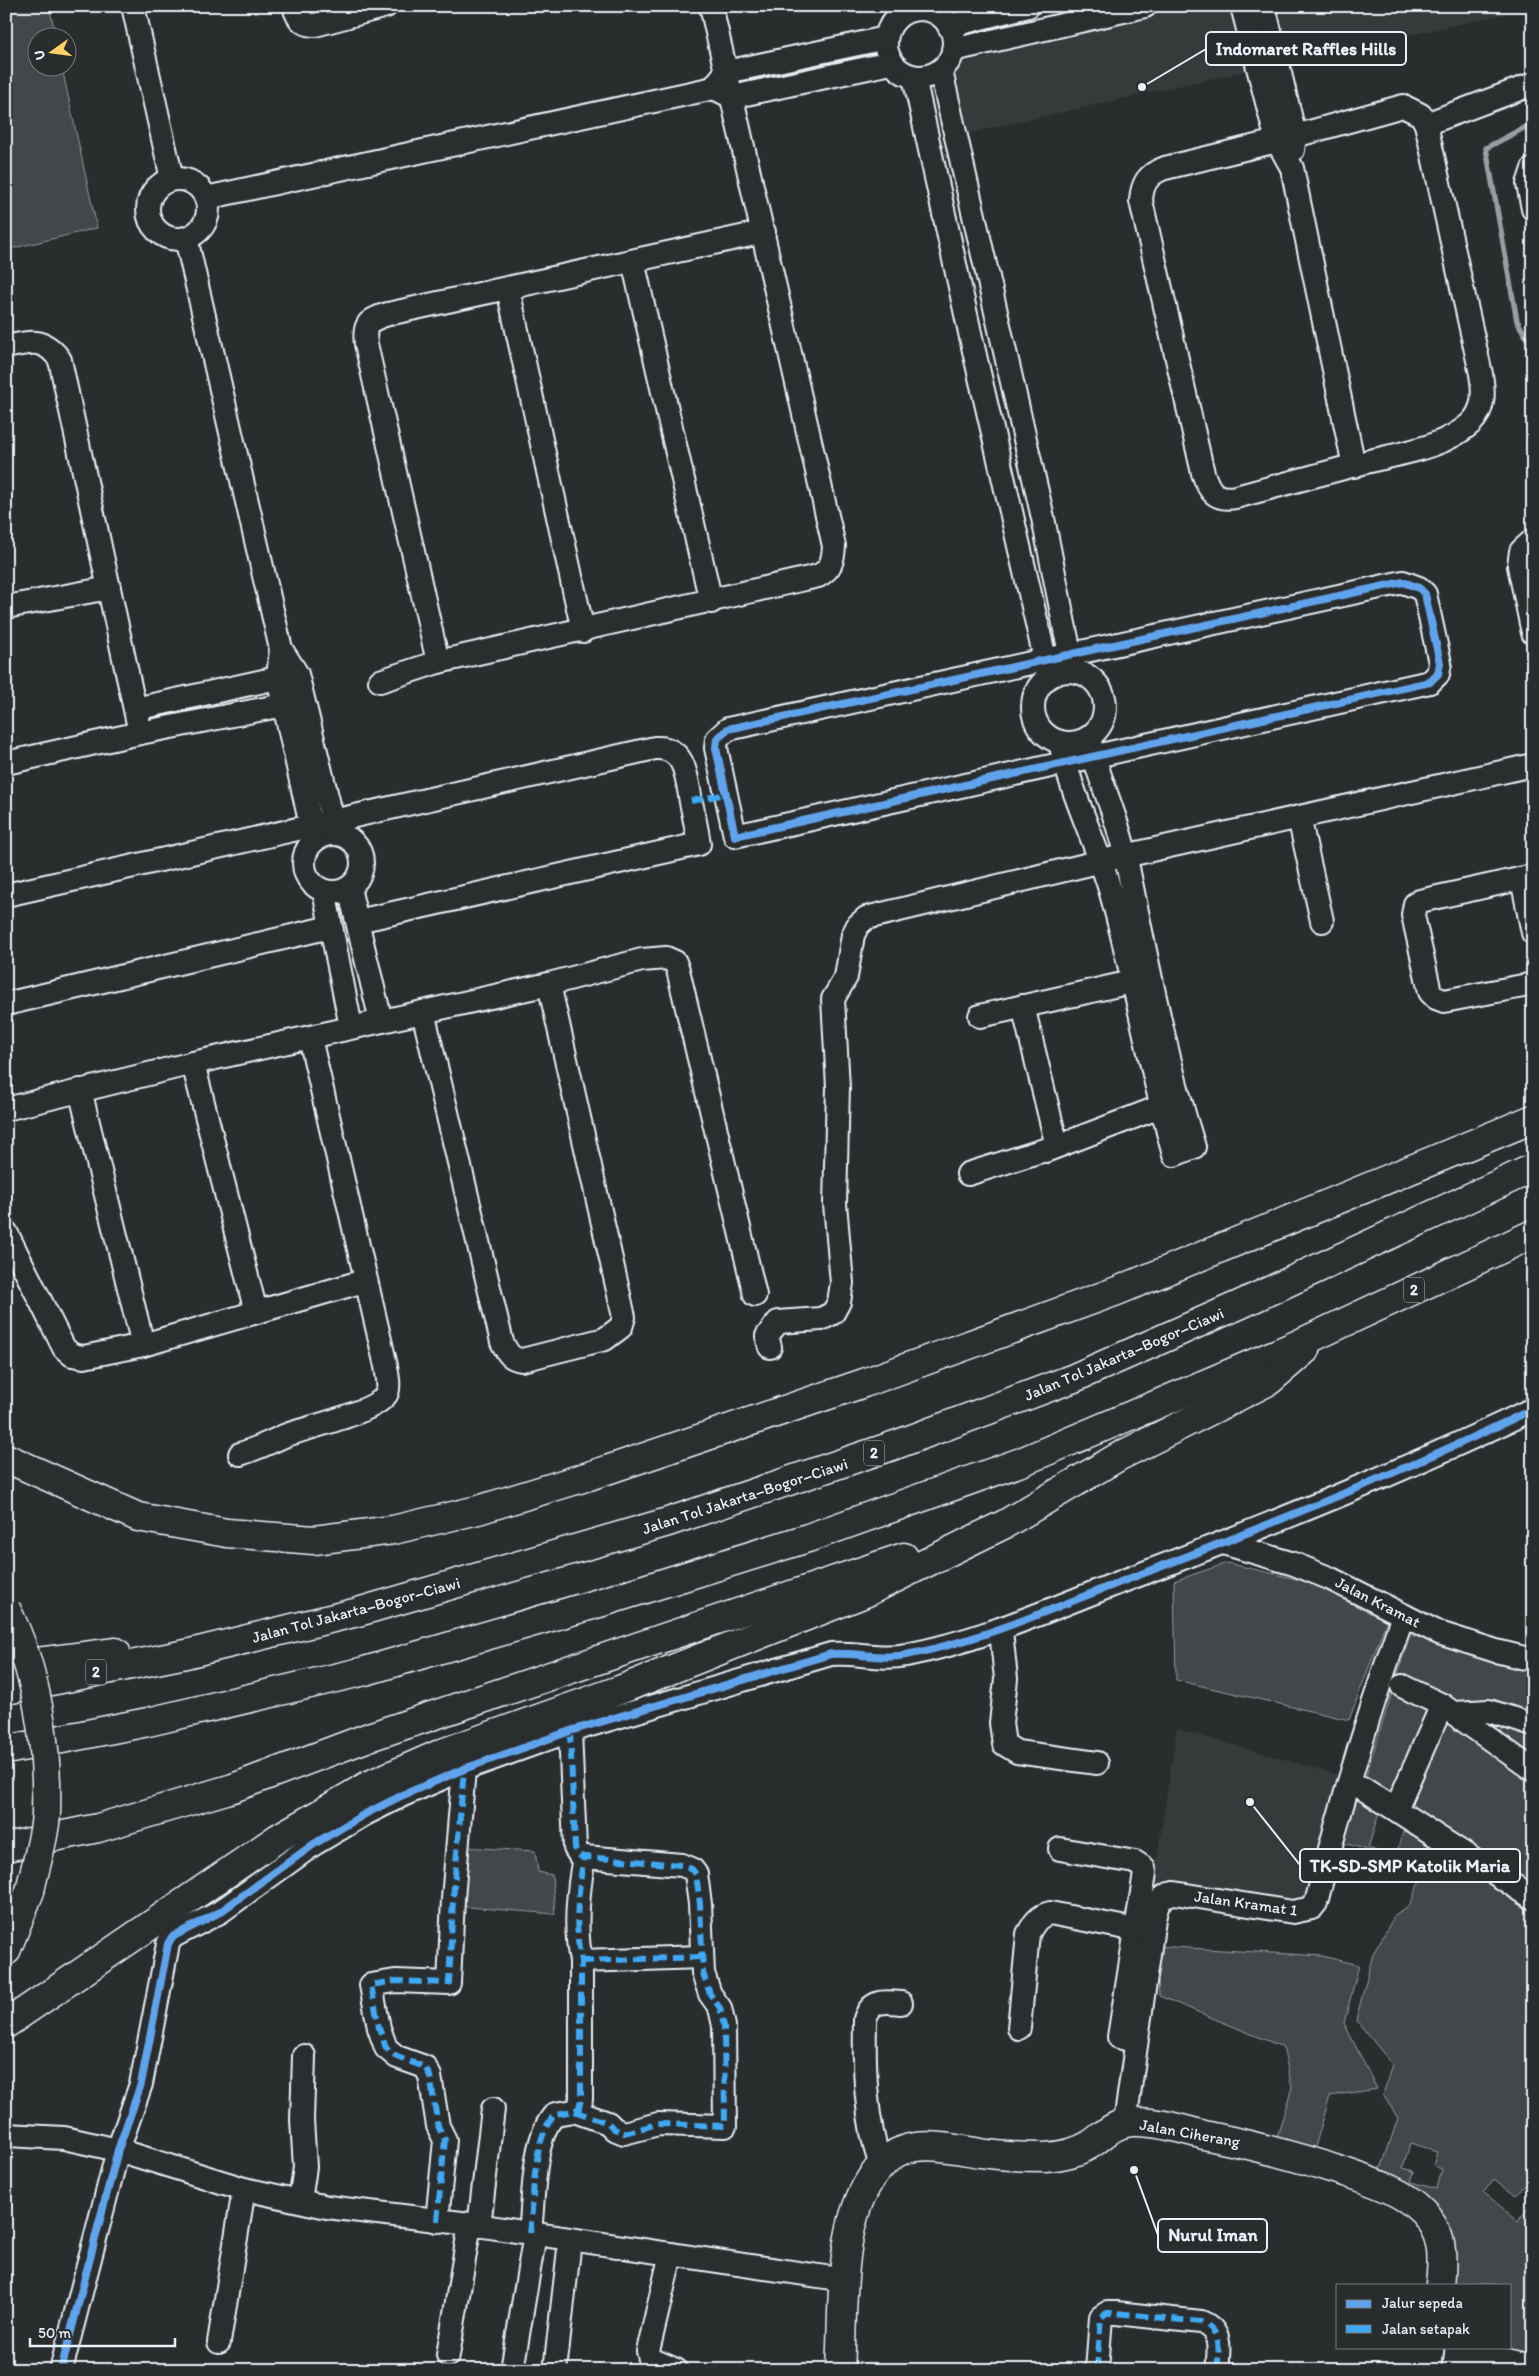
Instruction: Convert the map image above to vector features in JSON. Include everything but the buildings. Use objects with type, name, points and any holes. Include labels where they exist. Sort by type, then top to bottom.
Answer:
[{"type":"main road","points":[[6,1458],[138,1517],[227,1533],[314,1540],[393,1530],[478,1510],[589,1476],[864,1383],[1117,1291],[1533,1119]]},
{"type":"main road","name":"Jalan Tol Jakarta–Bogor–Ciawi","points":[[6,1690],[186,1654],[358,1612],[668,1522],[898,1444],[1074,1378],[1239,1305],[1533,1168]]},
{"type":"main road","name":"2","points":[[6,1750],[148,1722],[365,1670],[606,1601],[808,1538],[1021,1462],[1326,1331],[1533,1234]]},
{"type":"main road","points":[[6,2024],[235,1866],[278,1838],[369,1785],[442,1753],[622,1690],[865,1593],[1005,1524],[1118,1457],[1269,1381],[1326,1331]]},
{"type":"main road","points":[[6,1847],[98,1828],[234,1788],[369,1737],[1005,1524]]},
{"type":"main road","points":[[6,1609],[14,1624],[34,1687],[43,1746],[46,1814],[30,1891],[6,1951]]},
{"type":"main road","points":[[6,1666],[109,1652],[186,1654]]},
{"type":"main road","name":"Jalan Ciherang","points":[[840,2370],[845,2280],[855,2214],[865,2190],[881,2166],[900,2151],[923,2147],[1020,2156],[1065,2154],[1083,2149],[1125,2122],[1153,2124],[1243,2142],[1371,2182],[1414,2203],[1424,2212],[1439,2235],[1442,2254],[1440,2284]]},
{"type":"main road","points":[[1460,2348],[1481,2357],[1533,2369]]},
{"type":"street","points":[[133,6],[172,179]]},
{"type":"street","points":[[294,6],[298,18],[303,23],[315,25],[386,6]]},
{"type":"street","points":[[380,681],[438,662],[583,631],[818,576],[828,570],[832,562],[834,546],[764,232],[724,86],[711,6]]},
{"type":"street","points":[[949,26],[1028,6]]},
{"type":"street","points":[[953,50],[1145,6]]},
{"type":"street","points":[[1242,6],[1286,139]]},
{"type":"street","points":[[1264,6],[1286,139],[1354,466]]},
{"type":"street","points":[[929,8],[941,16],[949,26],[954,37],[953,50],[949,61],[941,71],[928,77],[914,77],[901,72],[891,63],[886,51],[886,38],[890,25],[898,11],[929,8]]},
{"type":"street","points":[[206,198],[724,86],[886,38]]},
{"type":"street","points":[[724,86],[891,63]]},
{"type":"street","points":[[941,71],[1043,518],[1072,661],[1094,678],[1105,698],[1103,721],[1091,747],[1126,856],[1141,980]]},
{"type":"street","points":[[914,77],[1046,667],[1033,696],[1032,711],[1036,725],[1062,753],[1102,860],[1141,980],[1170,1103],[969,1178]]},
{"type":"street","points":[[1426,124],[1533,84]]},
{"type":"street","points":[[1403,106],[1421,115],[1426,124],[1482,374],[1483,400],[1470,423],[1443,440],[1354,466],[1226,499],[1212,493],[1203,473],[1141,201],[1141,190],[1149,176],[1155,172],[1286,139],[1403,106]]},
{"type":"street","points":[[1533,169],[1528,184],[1533,209]]},
{"type":"street","points":[[172,179],[192,182],[206,198],[208,210],[205,222],[197,232],[186,238],[169,237],[162,233],[155,228],[148,211],[149,202],[157,187],[172,179]]},
{"type":"street","points":[[438,662],[364,332],[368,323],[388,314],[764,232]]},
{"type":"street","points":[[186,238],[294,703],[334,827],[349,838],[359,849],[362,863],[358,877],[349,888],[337,892],[324,891],[310,883],[303,868],[305,852],[313,833],[294,703]]},
{"type":"street","points":[[633,261],[711,602]]},
{"type":"street","points":[[508,289],[583,631]]},
{"type":"street","points":[[6,347],[30,342],[45,344],[60,360],[140,734]]},
{"type":"street","points":[[1532,541],[1521,551],[1520,566],[1533,633]]},
{"type":"street","points":[[1403,582],[1412,584],[1425,594],[1440,663],[1438,674],[1430,682],[1091,747],[1074,743],[1062,753],[735,836],[718,762],[718,739],[728,729],[1046,667],[1390,583],[1403,582]]},
{"type":"street","points":[[6,607],[109,588]]},
{"type":"street","points":[[135,709],[287,676]]},
{"type":"street","points":[[6,764],[140,734],[294,703]]},
{"type":"street","points":[[6,895],[313,833],[324,834],[334,827],[655,748],[665,747],[672,751],[685,767],[699,844],[358,921]]},
{"type":"street","points":[[770,1347],[767,1336],[778,1322],[821,1318],[833,1313],[839,1302],[842,1283],[835,1204],[838,1087],[833,999],[846,977],[853,935],[858,925],[866,918],[1102,860],[1533,765]]},
{"type":"street","points":[[1299,817],[1322,921]]},
{"type":"street","points":[[1533,933],[1527,877],[1420,900],[1416,904],[1413,915],[1430,992],[1436,998],[1444,1001],[1533,984]]},
{"type":"street","points":[[349,888],[381,1021]]},
{"type":"street","points":[[324,891],[351,1028]]},
{"type":"street","points":[[6,1004],[330,927]]},
{"type":"street","points":[[6,1109],[193,1062],[310,1038],[549,984],[657,957],[666,958],[674,962],[755,1295]]},
{"type":"street","points":[[980,1016],[1141,980]]},
{"type":"street","points":[[424,1012],[502,1342],[507,1352],[514,1359],[522,1360],[605,1339],[621,1327],[624,1317],[549,984]]},
{"type":"street","points":[[1023,1006],[1057,1146]]},
{"type":"street","points":[[240,1454],[258,1449],[284,1436],[359,1412],[382,1400],[387,1392],[386,1366],[364,1281],[310,1038]]},
{"type":"street","points":[[193,1062],[256,1312]]},
{"type":"street","points":[[80,1090],[143,1345]]},
{"type":"street","points":[[6,1232],[64,1348],[72,1355],[84,1357],[143,1345],[364,1281]]},
{"type":"street","points":[[61,2370],[118,2150],[141,2084],[164,1958],[172,1937],[220,1912],[314,1844],[365,1814],[464,1769],[570,1731],[831,1654],[846,1653],[895,1657],[952,1645],[1001,1630],[1322,1503],[1533,1409]]},
{"type":"street","name":"Jalan Kramat","points":[[1223,1543],[1309,1570],[1455,1638],[1496,1652],[1533,1660]]},
{"type":"street","name":"Jalan Kramat 1","points":[[1125,2122],[1154,1919],[1158,1903],[1167,1894],[1183,1894],[1293,1912],[1308,1910],[1316,1903],[1334,1831],[1368,1716],[1403,1615]]},
{"type":"street","points":[[1001,1630],[1006,1679],[1001,1723],[1004,1744],[1017,1752],[1097,1763]]},
{"type":"street","points":[[1402,1686],[1448,1709],[1533,1770]]},
{"type":"street","points":[[1448,1709],[1489,1711],[1533,1725]]},
{"type":"street","points":[[1396,1809],[1448,1709]]},
{"type":"street","points":[[570,1731],[575,1848],[584,1857],[682,1865],[692,1869],[698,1881],[702,1957],[707,1987],[720,2008],[724,2026],[725,2126],[658,2124],[624,2133],[614,2129],[608,2123],[574,2111]]},
{"type":"street","points":[[437,2221],[445,2140],[438,2126],[430,2076],[425,2068],[397,2056],[386,2048],[379,2028],[371,1985],[395,1982],[449,1983],[453,1899],[464,1769]]},
{"type":"street","points":[[1362,1788],[1533,1898]]},
{"type":"street","points":[[1060,1849],[1135,1862],[1142,1866],[1145,1873],[1119,2037],[1136,2042]]},
{"type":"street","points":[[512,2370],[533,2234],[539,2154],[545,2129],[555,2114],[574,2111],[579,2108],[581,2099],[581,1961],[576,1939],[579,1884],[584,1857]]},
{"type":"street","points":[[1019,2028],[1028,1934],[1035,1921],[1041,1915],[1050,1913],[1136,1930]]},
{"type":"street","points":[[581,1961],[702,1957]]},
{"type":"street","points":[[881,2166],[872,2140],[869,2115],[865,2020],[871,2006],[877,2003],[901,2003]]},
{"type":"street","points":[[300,2202],[305,2166],[302,2120],[304,2056]]},
{"type":"street","points":[[448,2355],[474,2225],[493,2109]]},
{"type":"street","points":[[6,2135],[64,2138],[118,2150],[244,2189],[300,2202],[474,2225],[845,2280]]},
{"type":"street","points":[[219,2342],[244,2189]]},
{"type":"street","points":[[555,2370],[570,2240]]},
{"type":"street","points":[[671,2254],[648,2350],[650,2359],[676,2370]]},
{"type":"street","points":[[1097,2370],[1101,2317],[1107,2313],[1116,2313],[1201,2322],[1210,2325],[1216,2332],[1219,2344],[1217,2370]]},
{"type":"street","points":[[1454,2370],[1458,2348]]},
{"type":"shaded area","points":[[6,6],[49,6],[54,28],[28,28],[28,78],[64,78],[97,228],[6,250]]},
{"type":"shaded area","points":[[1182,6],[1233,6],[1250,70],[969,133],[956,76],[960,63],[969,55]]},
{"type":"shaded area","points":[[1278,6],[1533,6],[1533,8],[1291,61]]},
{"type":"shaded area","points":[[1227,1563],[1309,1582],[1388,1617],[1349,1720],[1176,1680],[1174,1581]]},
{"type":"shaded area","points":[[1410,1635],[1533,1666],[1533,2175],[1516,2196],[1494,2179],[1483,2193],[1518,2221],[1533,2202],[1533,2360],[1489,2348],[1512,2348],[1512,2284],[1455,2284],[1438,2205],[1379,2175],[1398,2118],[1383,2095],[1392,2064],[1356,2020],[1373,1954],[1395,1915],[1410,1905],[1424,1869],[1339,1841],[1362,1788]],"holes":[[[1380,1810],[1407,1820],[1395,1857],[1368,1848]],[[1410,2143],[1437,2151],[1433,2166],[1442,2169],[1437,2189],[1411,2182],[1414,2171],[1403,2168]]]},
{"type":"shaded area","points":[[1177,1729],[1342,1776],[1307,1909],[1153,1884]]},
{"type":"shaded area","points":[[461,1847],[535,1851],[538,1872],[552,1875],[555,1914],[455,1906]]},
{"type":"shaded area","points":[[1156,1946],[1322,1956],[1359,1965],[1344,2023],[1377,2089],[1330,2096],[1314,2150],[1276,2140],[1292,2087],[1283,2047],[1159,1996]]},
{"type":"waterway","points":[[1533,123],[1486,148],[1517,321],[1533,348]]},
{"type":"marked path","points":[[691,801],[726,794]]},
{"type":"marked path","points":[[570,1731],[575,1848],[580,1856],[682,1865],[692,1869],[696,1874],[700,1904],[703,1973],[710,1994],[720,2008],[724,2026],[725,2126],[658,2124],[624,2133],[614,2129],[608,2123],[574,2111]]},
{"type":"marked path","points":[[437,2221],[445,2140],[438,2126],[430,2076],[425,2067],[397,2057],[386,2048],[379,2028],[371,1985],[395,1981],[449,1983],[453,1899],[464,1769]]},
{"type":"marked path","points":[[530,2233],[535,2170],[542,2138],[547,2125],[555,2114],[574,2111],[579,2108],[581,2099],[581,1961],[577,1922],[584,1857]]},
{"type":"marked path","points":[[581,1961],[702,1957]]},
{"type":"marked path","points":[[1097,2370],[1101,2317],[1107,2313],[1201,2322],[1213,2330],[1216,2336],[1219,2348],[1217,2370]]},
{"type":"cycle path","points":[[1403,582],[1419,588],[1425,594],[1440,663],[1438,674],[1430,682],[735,836],[716,748],[717,739],[728,729],[1403,582]]},
{"type":"cycle path","points":[[61,2370],[118,2150],[141,2084],[168,1944],[172,1937],[220,1912],[314,1844],[365,1814],[403,1795],[464,1769],[570,1731],[831,1654],[897,1656],[964,1641],[1048,1611],[1334,1498],[1434,1455],[1533,1409]]},
{"type":"place","name":"Indomaret Raffles Hills","points":[[1142,87]]},
{"type":"place","name":"TK-SD-SMP Katolik Maria","points":[[1250,1802]]},
{"type":"place","name":"Nurul Iman","points":[[1134,2170]]}]
